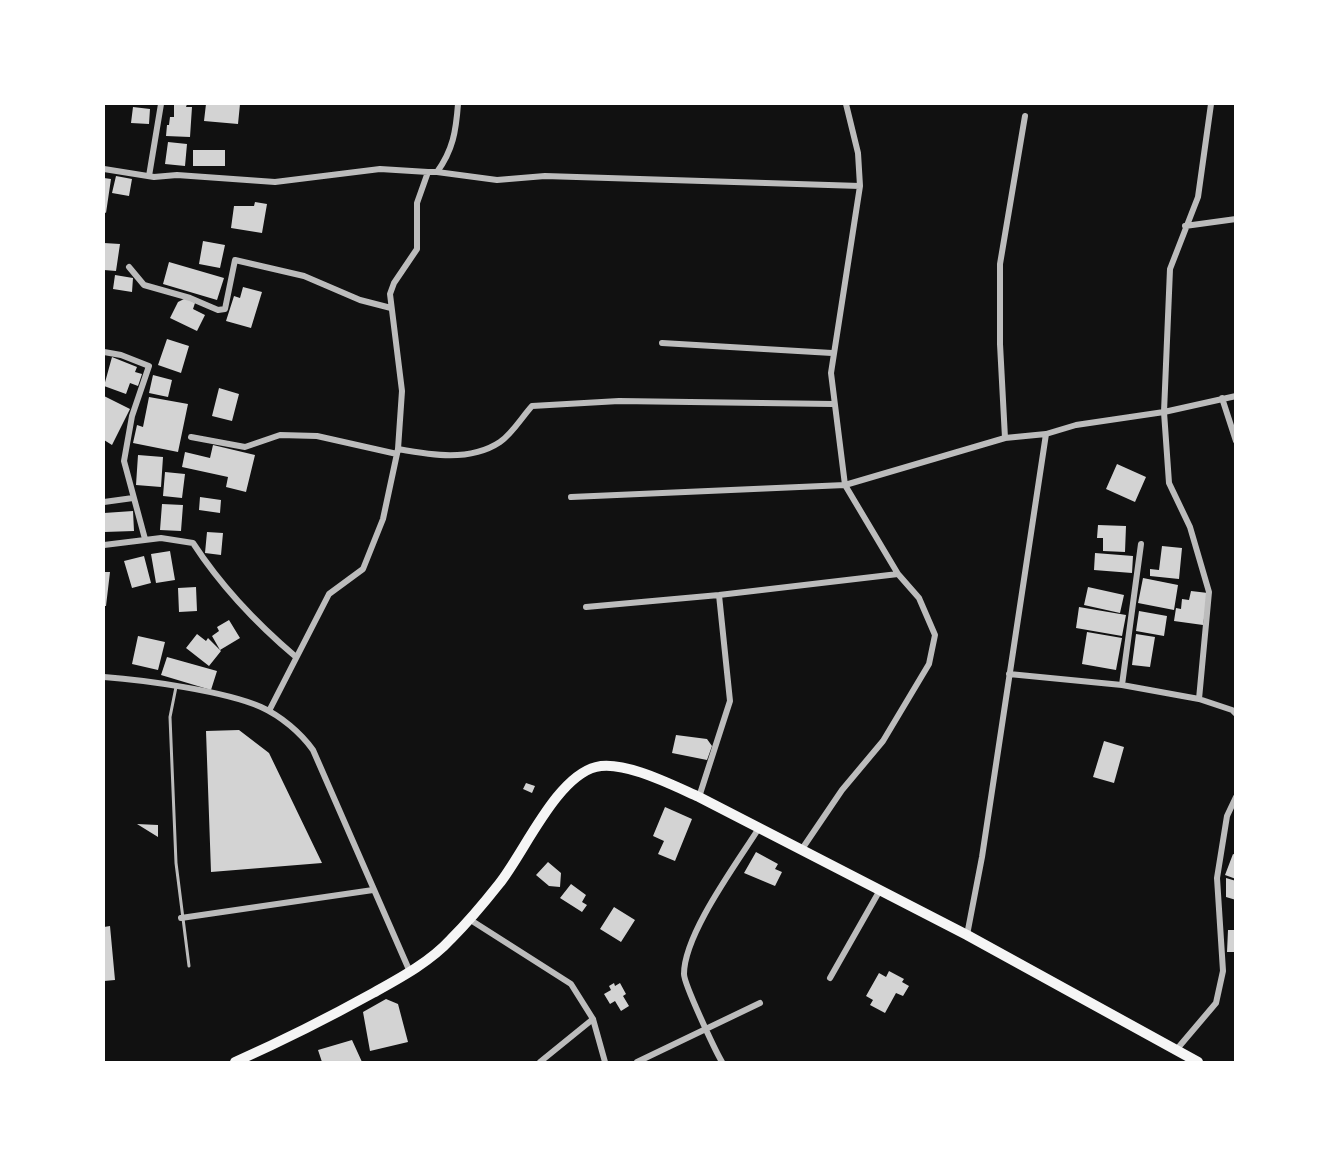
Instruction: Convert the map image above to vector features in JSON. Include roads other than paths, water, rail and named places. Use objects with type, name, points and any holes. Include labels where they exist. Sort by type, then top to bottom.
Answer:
[{"type":"highway","points":[[235,1062],[331,1017],[410,972],[450,941],[500,884],[560,794],[578,775],[597,767],[615,767],[667,783],[699,797],[802,849],[967,935],[1198,1062]]},
{"type":"street","points":[[149,176],[161,104]]},
{"type":"street","points":[[437,172],[448,157],[455,137],[458,104]]},
{"type":"street","points":[[802,849],[842,790],[883,741],[929,664],[935,634],[919,598],[898,574],[845,485],[833,404],[832,353],[860,186],[858,153],[846,104]]},
{"type":"street","points":[[1199,699],[1209,592],[1190,527],[1169,483],[1164,412],[1170,269],[1198,197],[1211,104]]},
{"type":"street","points":[[1005,438],[1000,344],[1000,264],[1025,116]]},
{"type":"street","points":[[104,169],[149,176],[177,175],[275,182],[380,169],[437,172],[497,180],[545,176],[860,186]]},
{"type":"street","points":[[269,711],[329,594],[363,569],[383,519],[398,452],[402,383],[390,294],[394,283],[417,249],[417,203],[428,172]]},
{"type":"street","points":[[1185,226],[1236,219]]},
{"type":"street","points":[[129,267],[144,285],[190,298],[218,310],[225,309],[235,261],[304,276],[360,300],[391,308]]},
{"type":"street","points":[[662,344],[832,353]]},
{"type":"street","points":[[104,352],[121,355],[149,366],[132,416],[124,461],[145,539]]},
{"type":"street","points":[[571,497],[845,485],[1005,438],[1046,434],[1076,425],[1164,412],[1236,396]]},
{"type":"street","points":[[1222,398],[1236,441]]},
{"type":"street","points":[[191,437],[244,447],[280,435],[316,436],[398,452],[437,456],[481,452],[502,441],[532,406],[619,402],[833,404]]},
{"type":"street","points":[[967,935],[982,857],[1046,434]]},
{"type":"street","points":[[104,502],[133,498]]},
{"type":"street","points":[[104,545],[161,538],[193,543],[227,589],[266,632],[296,657]]},
{"type":"street","points":[[1122,685],[1140,544]]},
{"type":"street","points":[[586,607],[719,595],[898,574]]},
{"type":"street","points":[[699,797],[730,701],[719,595]]},
{"type":"street","points":[[1009,674],[1122,685],[1199,699],[1232,710],[1236,714]]},
{"type":"street","points":[[104,677],[176,687],[241,701],[269,711],[305,738],[313,750],[410,972]]},
{"type":"street","points":[[1177,1049],[1216,1003],[1223,971],[1217,878],[1227,816],[1236,797]]},
{"type":"street","points":[[722,1062],[684,975],[691,944],[704,916],[759,828]]},
{"type":"street","points":[[181,918],[373,890]]},
{"type":"street","points":[[830,978],[880,890]]},
{"type":"street","points":[[469,919],[571,984],[593,1018],[605,1062]]},
{"type":"street","points":[[637,1062],[760,1003]]},
{"type":"street","points":[[540,1062],[593,1018]]},
{"type":"lane","points":[[176,687],[170,717],[176,863],[181,918],[189,966]]}]
